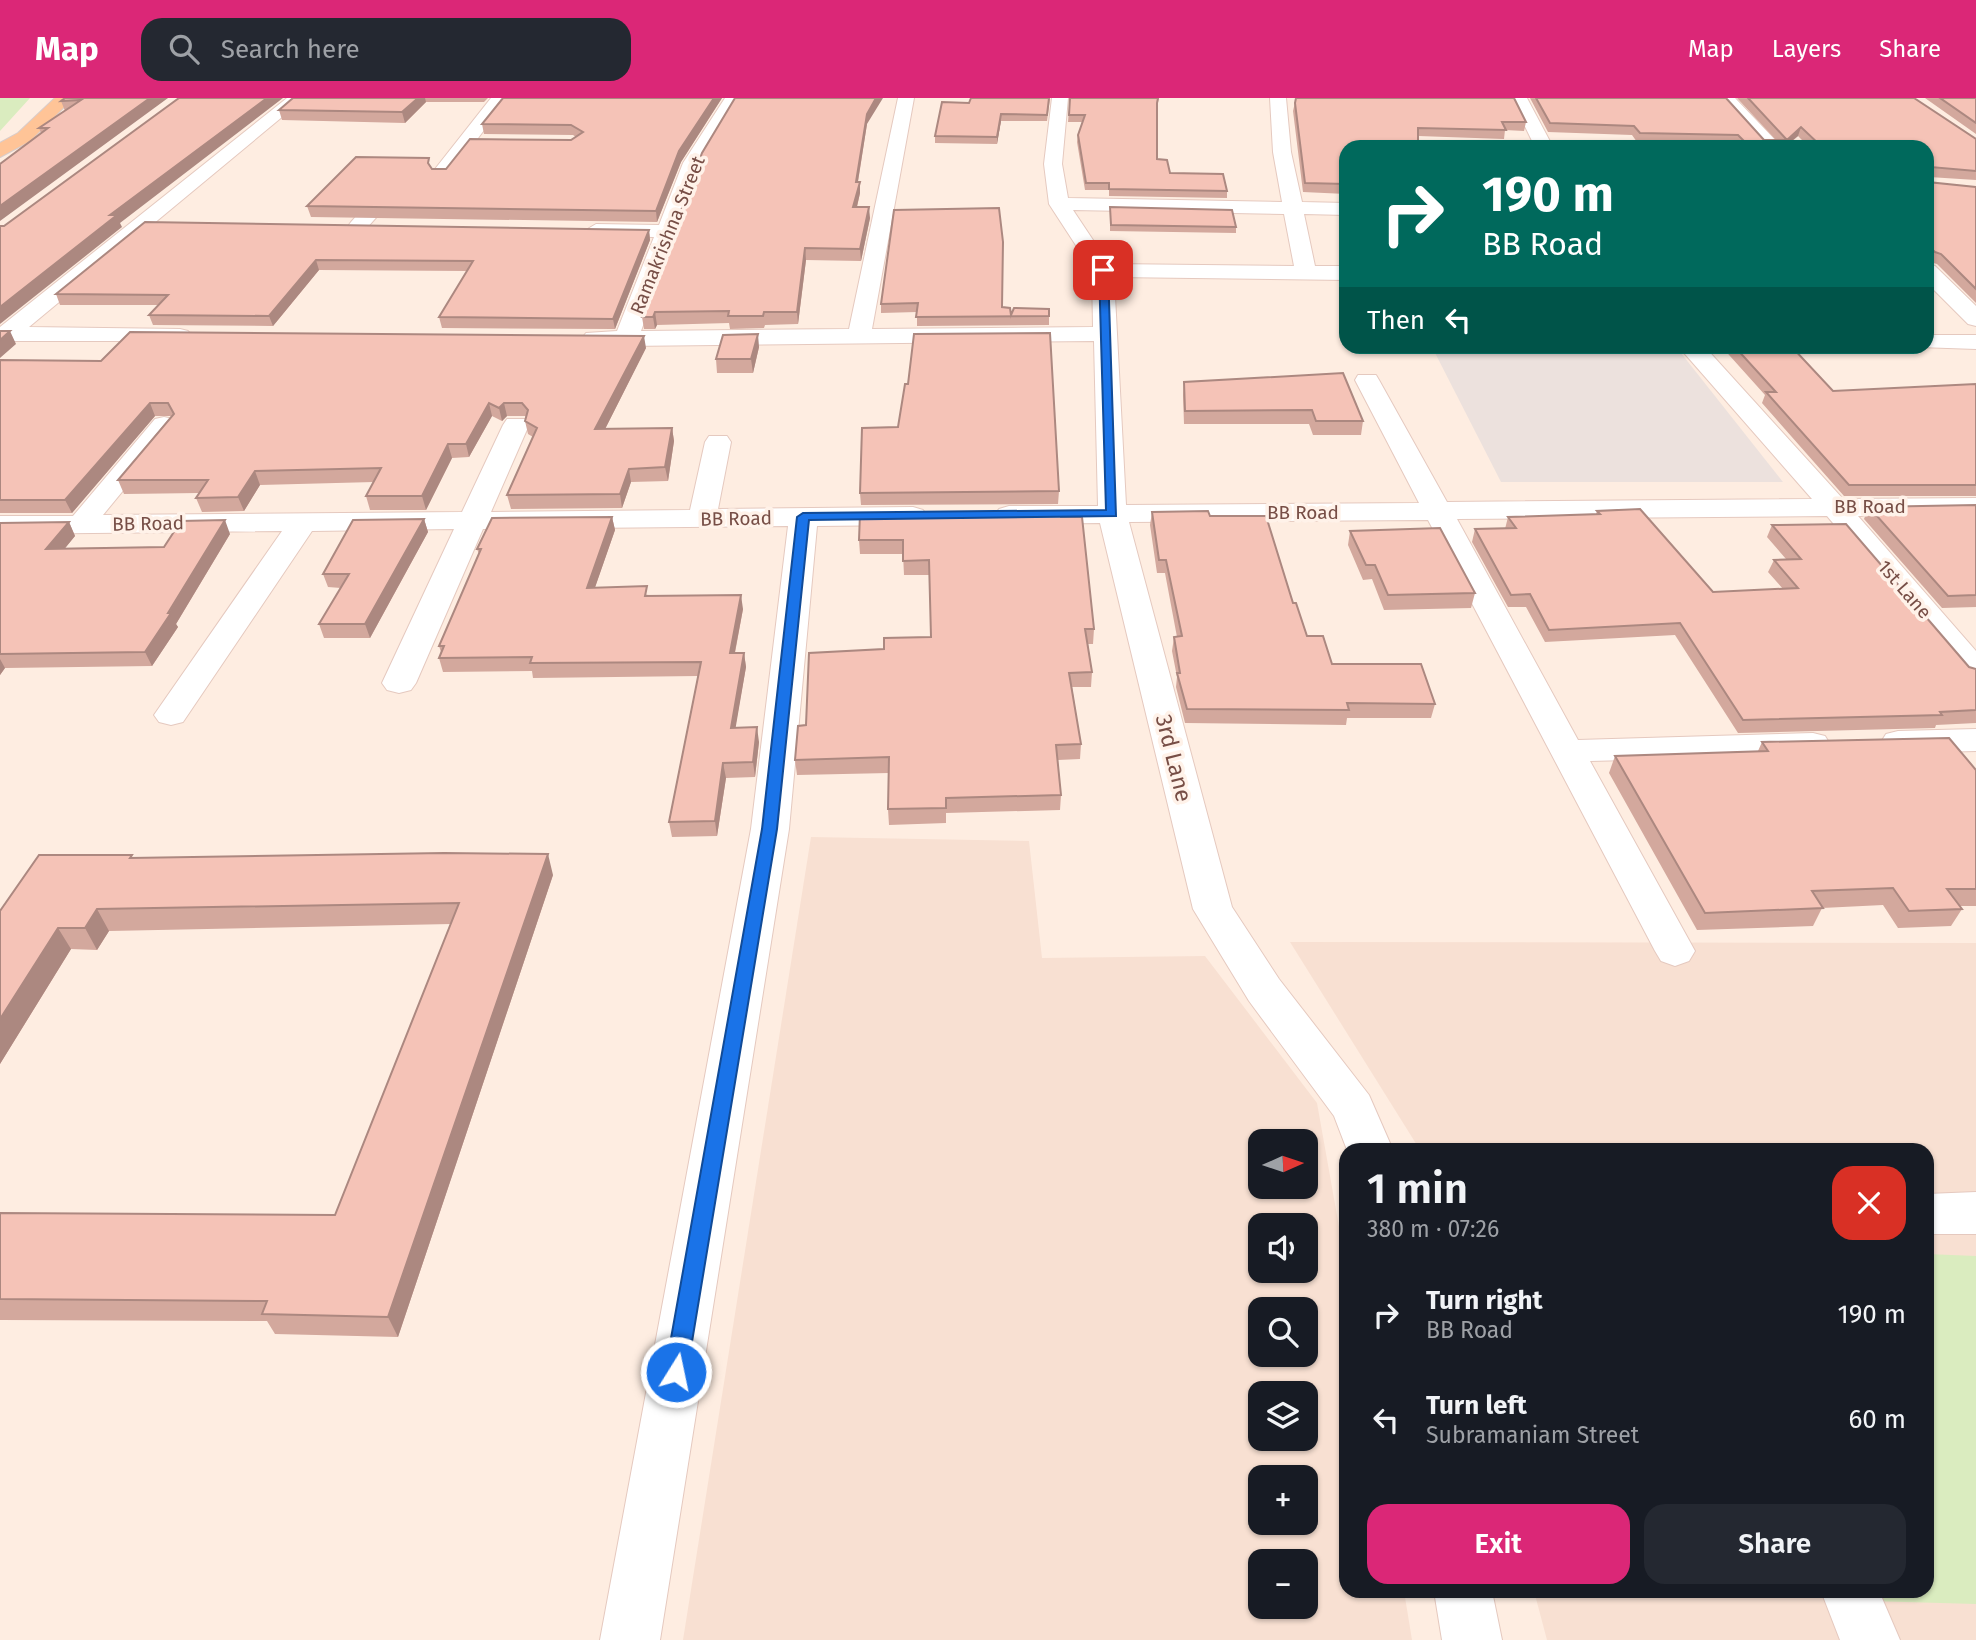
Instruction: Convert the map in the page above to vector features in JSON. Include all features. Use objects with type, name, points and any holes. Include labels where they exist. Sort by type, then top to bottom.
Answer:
[{"type":"main road","points":[[0,151],[24,137],[65,98]]},
{"type":"street","points":[[3,334],[297,98]]},
{"type":"street","points":[[442,173],[500,98]]},
{"type":"street","name":"Ramakrishna Street","points":[[626,339],[664,231],[692,163],[733,98]]},
{"type":"street","points":[[859,336],[906,98]]},
{"type":"street","points":[[1060,98],[1054,164],[1059,204],[1103,270],[1339,273]]},
{"type":"street","points":[[1278,98],[1282,152],[1306,273]]},
{"type":"street","points":[[1519,98],[1540,140]]},
{"type":"street","points":[[1726,98],[1766,140]]},
{"type":"street","points":[[466,142],[492,142]]},
{"type":"street","points":[[358,226],[383,198]]},
{"type":"street","points":[[1059,204],[1339,209]]},
{"type":"street","points":[[143,223],[170,223]]},
{"type":"street","points":[[331,226],[386,227]]},
{"type":"street","points":[[581,229],[664,231]]},
{"type":"street","name":"3rd Lane","points":[[1103,270],[1112,514],[1213,909],[1264,990],[1353,1108],[1367,1143]]},
{"type":"street","points":[[1934,278],[1976,319]]},
{"type":"street","points":[[3,334],[199,336]]},
{"type":"street","points":[[571,338],[1107,334]]},
{"type":"street","points":[[1934,342],[1976,342]]},
{"type":"street","name":"1st Lane","points":[[1697,354],[1834,506],[1976,671]]},
{"type":"street","points":[[1367,380],[1675,951]]},
{"type":"street","points":[[81,524],[164,425]]},
{"type":"street","points":[[399,683],[516,425]]},
{"type":"street","points":[[702,518],[718,442]]},
{"type":"street","name":"BB Road","points":[[978,515],[1976,506]]},
{"type":"street","name":"BB Road","points":[[0,525],[938,516]]},
{"type":"street","points":[[630,1640],[770,829],[803,517]]},
{"type":"street","points":[[171,715],[303,522]]},
{"type":"street","points":[[1568,751],[1976,740]]},
{"type":"street","points":[[1934,1214],[1976,1213]]},
{"type":"street","points":[[1464,1598],[1472,1640]]},
{"type":"street","points":[[1853,1598],[1870,1640]]},
{"type":"shaded area","points":[[1436,354],[1682,354],[1783,482],[1501,482]]},
{"type":"shaded area","points":[[811,837],[1029,841],[1042,958],[1205,956],[1317,1103],[1339,1227],[1339,1598],[1405,1598],[1412,1640],[683,1640]]},
{"type":"shaded area","points":[[1290,942],[1976,943],[1976,1640],[1547,1640],[1536,1598],[1934,1598],[1934,1143],[1416,1143]]},
{"type":"green space","points":[[0,98],[30,98],[0,131]]},
{"type":"green space","points":[[1934,1254],[1976,1256],[1976,1604],[1869,1601],[1868,1598],[1934,1598]]},
{"type":"building","points":[[65,98],[150,98],[0,206],[0,164],[48,128],[39,128],[81,100],[61,101]]},
{"type":"building","points":[[179,98],[267,98],[110,215],[117,215],[0,307],[0,226],[4,226]]},
{"type":"building","points":[[293,98],[418,98],[402,112],[279,110]]},
{"type":"building","points":[[503,98],[714,98],[679,151],[656,211],[307,206],[356,157],[429,158],[428,163],[432,169],[446,169],[470,139],[571,140],[583,132],[571,125],[482,124]]},
{"type":"building","points":[[735,98],[876,98],[867,114],[856,182],[860,182],[853,207],[869,207],[860,249],[805,248],[797,312],[728,316],[729,311],[655,312],[653,317],[642,317],[702,153]]},
{"type":"building","points":[[971,98],[1049,98],[1047,115],[1001,114],[997,137],[935,136],[942,102],[969,103]]},
{"type":"building","points":[[1070,98],[1158,98],[1157,159],[1167,160],[1170,173],[1223,174],[1227,191],[1109,189],[1109,183],[1086,183],[1078,135],[1085,115],[1069,115]]},
{"type":"building","points":[[1296,98],[1514,98],[1526,122],[1502,122],[1506,130],[1418,128],[1418,140],[1339,140],[1339,184],[1305,183]]},
{"type":"building","points":[[1536,98],[1726,98],[1764,140],[1743,140],[1738,135],[1640,133],[1634,126],[1550,123]]},
{"type":"building","points":[[1748,98],[1914,98],[1976,139],[1976,171],[1934,167],[1934,140],[1815,140],[1801,127],[1787,140]]},
{"type":"building","points":[[1940,98],[1976,98],[1976,123]]},
{"type":"building","points":[[1934,183],[1976,187],[1976,289],[1941,254],[1935,252]]},
{"type":"building","points":[[1110,207],[1232,210],[1236,227],[1111,225]]},
{"type":"building","points":[[999,208],[1003,242],[1002,307],[1010,308],[1011,315],[1014,308],[1049,309],[1049,316],[916,317],[918,303],[881,304],[894,210]]},
{"type":"building","points":[[145,222],[649,230],[613,319],[439,317],[473,261],[316,260],[269,316],[149,315],[168,295],[56,294]]},
{"type":"building","points":[[0,331],[10,331],[0,340]]},
{"type":"building","points":[[130,332],[644,336],[595,429],[672,428],[665,467],[629,469],[620,494],[507,495],[537,428],[525,421],[528,410],[522,403],[504,403],[499,408],[489,403],[466,444],[448,444],[422,496],[366,496],[381,468],[255,471],[238,497],[196,498],[208,480],[118,480],[174,414],[168,403],[150,403],[65,500],[0,500],[0,360],[101,361]]},
{"type":"building","points":[[1050,333],[1059,491],[860,493],[862,428],[898,427],[905,384],[908,384],[914,334]]},
{"type":"building","points":[[758,334],[751,359],[716,359],[723,335]]},
{"type":"building","points":[[1741,354],[1798,354],[1833,391],[1976,384],[1976,485],[1849,485],[1766,392],[1776,392]]},
{"type":"building","points":[[1343,373],[1363,421],[1316,421],[1312,410],[1185,411],[1184,382]]},
{"type":"building","points":[[1976,505],[1976,595],[1948,596],[1869,507]]},
{"type":"building","points":[[1640,509],[1713,592],[1798,588],[1774,560],[1801,559],[1772,525],[1846,524],[1969,667],[1976,669],[1976,710],[1940,712],[1942,715],[1743,720],[1680,623],[1549,630],[1530,594],[1511,595],[1475,529],[1516,528],[1508,517],[1600,514],[1597,511]]},
{"type":"building","points":[[1208,511],[1210,516],[1266,516],[1293,603],[1296,603],[1307,636],[1323,636],[1332,664],[1421,664],[1435,704],[1347,703],[1349,710],[1187,709],[1177,673],[1180,673],[1174,637],[1182,636],[1166,560],[1159,560],[1152,512]]},
{"type":"building","points":[[1060,512],[1061,517],[1082,517],[1094,629],[1085,629],[1092,672],[1069,673],[1081,744],[1056,745],[1061,795],[946,798],[946,808],[888,809],[889,757],[795,760],[798,726],[806,725],[809,653],[884,649],[884,638],[931,637],[929,560],[903,561],[903,540],[859,540],[860,514]]},
{"type":"building","points":[[612,517],[587,588],[647,586],[645,596],[741,595],[730,653],[744,653],[731,728],[757,727],[753,762],[723,763],[715,821],[669,822],[701,662],[530,663],[532,657],[439,658],[444,646],[439,646],[492,518]]},
{"type":"building","points":[[424,519],[365,624],[319,624],[349,574],[323,574],[353,520]]},
{"type":"building","points":[[225,520],[145,652],[0,654],[0,523],[69,522],[46,549],[164,547],[181,521]]},
{"type":"building","points":[[1440,528],[1475,593],[1388,595],[1375,565],[1366,565],[1350,531]]},
{"type":"building","points":[[1949,738],[1976,770],[1976,889],[1947,889],[1962,909],[1909,911],[1893,888],[1812,891],[1823,908],[1705,913],[1615,756],[1768,751],[1762,742]]},
{"type":"building","points":[[548,854],[388,1317],[262,1314],[267,1301],[0,1299],[0,1213],[335,1215],[459,903],[97,909],[85,928],[58,928],[0,1019],[0,911],[39,855],[132,855],[130,858]]},
{"type":"route","points":[[676,1372],[770,829],[803,517],[1112,514],[1103,270]]}]
